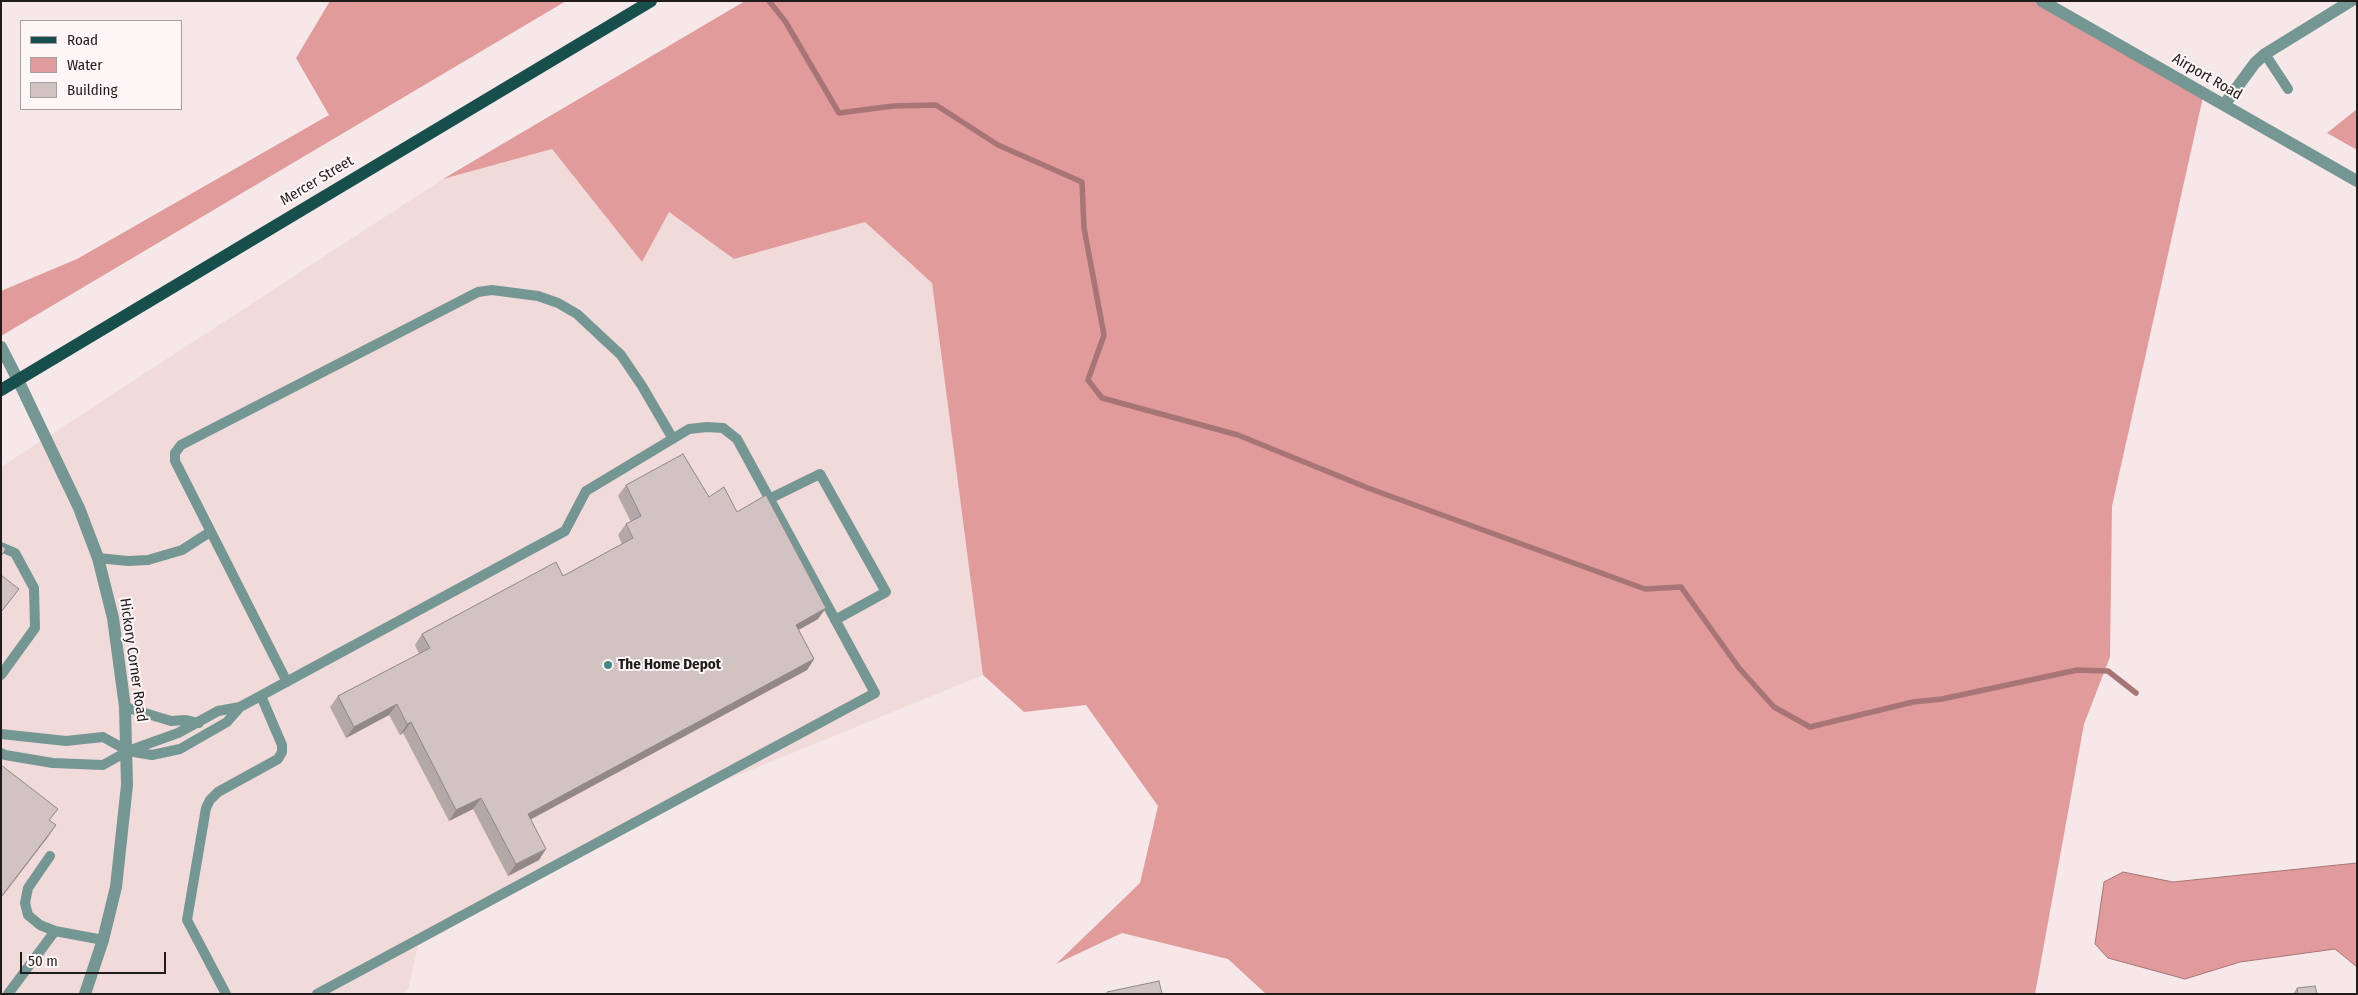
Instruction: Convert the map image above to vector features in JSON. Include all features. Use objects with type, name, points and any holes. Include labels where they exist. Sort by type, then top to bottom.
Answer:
[{"type":"main road","name":"Mercer Street","points":[[1,390],[651,1]]},
{"type":"street","name":"Airport Road","points":[[2042,1],[2357,181]]},
{"type":"street","points":[[2224,105],[2255,63],[2265,54],[2351,1]]},
{"type":"street","name":"Hickory Corner Road","points":[[1,347],[78,508],[98,558],[113,618],[125,707],[128,751],[127,785],[120,861],[103,940],[85,994]]},
{"type":"lane","points":[[2265,54],[2288,89]]},
{"type":"lane","points":[[287,682],[174,461],[175,453],[180,445],[478,292],[492,290],[520,292],[558,303],[577,314],[621,355],[642,386],[673,439]]},
{"type":"lane","points":[[1,753],[53,763],[104,766],[128,751],[146,743],[160,741],[218,711],[240,707],[566,531],[586,491],[689,429],[723,428],[737,440],[875,693],[317,994]]},
{"type":"lane","points":[[769,499],[820,474],[886,592],[835,620]]},
{"type":"lane","points":[[98,558],[128,561],[148,560],[182,550],[210,532]]},
{"type":"lane","points":[[1,547],[15,553],[34,588],[35,628],[1,675]]},
{"type":"lane","points":[[226,994],[187,920],[206,808],[210,800],[218,792],[278,759],[282,752],[282,745],[261,696]]},
{"type":"lane","points":[[125,707],[171,721],[186,720],[199,722]]},
{"type":"lane","points":[[1,734],[66,741],[103,736],[128,751],[152,755],[180,749],[227,722],[240,707]]},
{"type":"lane","points":[[50,856],[28,888],[25,904],[28,914],[40,925],[55,931],[103,940]]},
{"type":"lane","points":[[8,994],[55,931]]},
{"type":"shaded area","points":[[330,1],[566,1],[1,336],[1,291],[77,259],[329,115],[296,58]]},
{"type":"shaded area","points":[[745,1],[2041,1],[2205,88],[2112,506],[2110,657],[2084,724],[2035,994],[1266,994],[1228,959],[1122,933],[1056,964],[1140,883],[1158,806],[1086,705],[1024,712],[983,675],[932,283],[865,222],[734,259],[669,212],[642,262],[552,149],[443,179]]},
{"type":"shaded area","points":[[2357,109],[2357,150],[2327,133]]},
{"type":"shaded area","points":[[552,149],[642,261],[669,212],[735,259],[865,222],[932,283],[983,675],[675,801],[418,946],[408,990],[400,994],[1,994],[1,467],[443,179]]},
{"type":"water","points":[[2357,863],[2357,967],[2335,949],[2240,962],[2185,979],[2108,958],[2095,944],[2104,882],[2123,872],[2173,882]]},
{"type":"building","name":"The Home Depot","points":[[683,454],[709,497],[724,487],[737,512],[766,495],[826,608],[796,625],[814,659],[528,814],[546,849],[516,864],[481,798],[456,810],[411,722],[407,724],[397,704],[354,727],[338,696],[430,648],[422,634],[556,562],[563,576],[633,538],[626,524],[641,516],[626,485]]},
{"type":"building","points":[[1,545],[6,549],[1,556]]},
{"type":"building","points":[[1,575],[19,589],[1,612]]},
{"type":"building","points":[[1,765],[58,809],[49,820],[56,825],[1,897]]},
{"type":"building","points":[[1159,981],[1162,994],[1107,994],[1107,992]]},
{"type":"building","points":[[2315,986],[2317,994],[2298,994],[2297,988]]},
{"type":"waterway","points":[[769,1],[785,21],[839,113],[893,106],[936,105],[998,145],[1082,182],[1084,228],[1104,335],[1088,380],[1102,398],[1238,435],[1368,488],[1645,589],[1681,587],[1739,668],[1774,707],[1810,727],[1913,702],[1942,699],[2077,670],[2108,671],[2136,693]]},
{"type":"place","name":"The Home Depot","points":[[608,665]]}]
